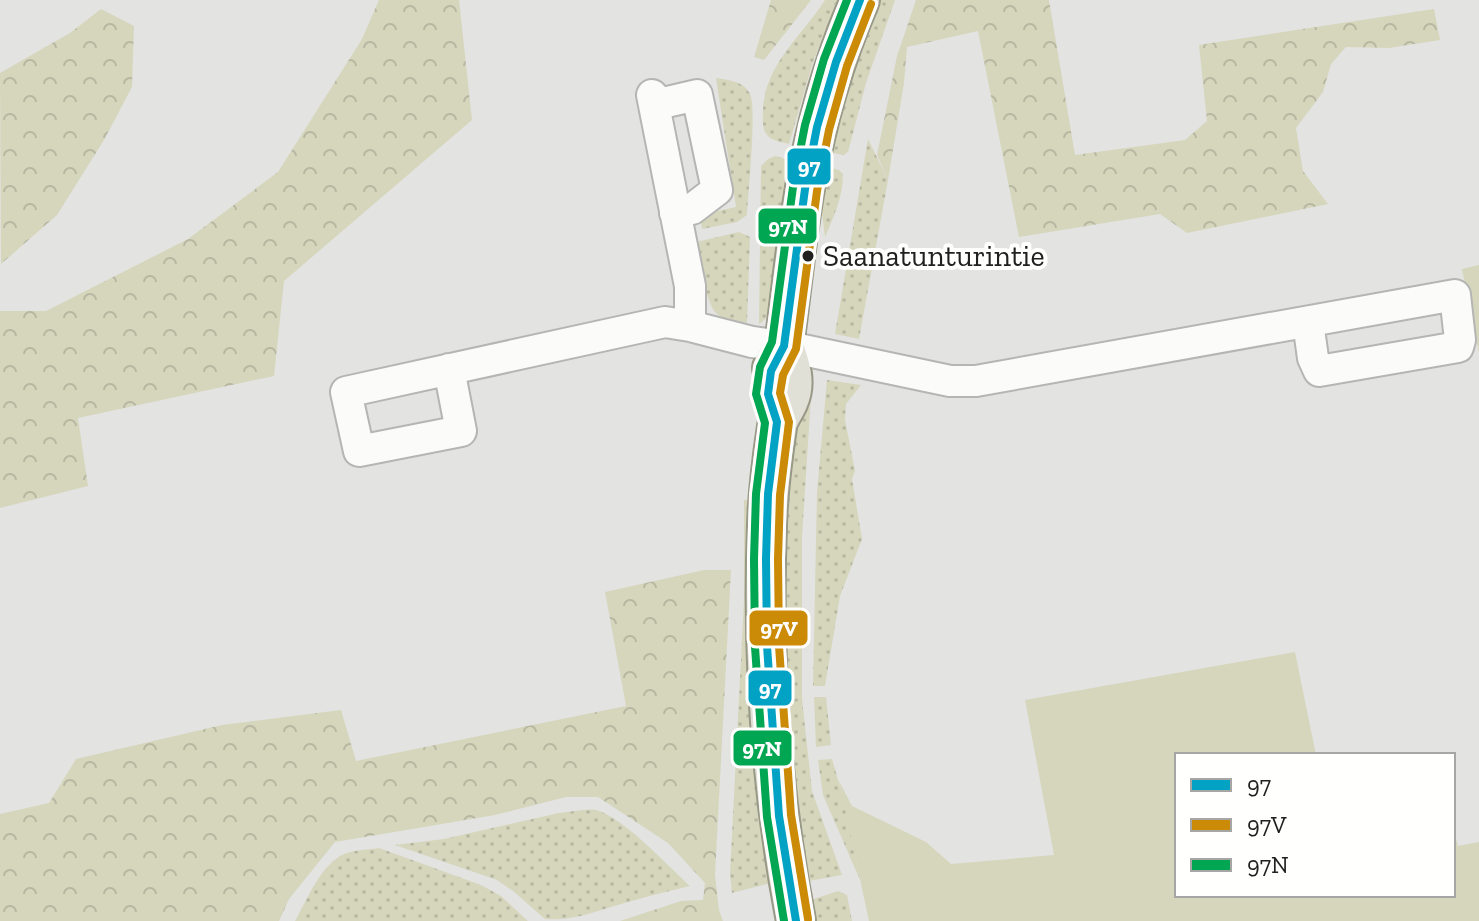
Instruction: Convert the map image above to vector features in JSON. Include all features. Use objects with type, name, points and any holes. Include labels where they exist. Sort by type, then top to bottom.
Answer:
[{"type":"main road","points":[[796,921],[779,816],[767,646],[768,494],[777,422],[768,394],[771,371],[784,346],[805,189],[817,127],[836,62],[860,0]]},
{"type":"street","points":[[675,213],[692,209],[717,190],[697,95],[653,100],[675,213],[690,286],[690,326]]},
{"type":"street","points":[[449,369],[665,322],[950,381],[976,381],[1455,295],[1460,340],[1458,347],[1319,371],[1313,358],[1308,322]]},
{"type":"green space","points":[[379,0],[459,0],[472,120],[284,281],[274,376],[78,418],[88,486],[0,508],[0,311],[46,311],[188,239],[278,172],[362,39]]},
{"type":"green space","points":[[771,0],[811,0],[764,60],[754,57]]},
{"type":"green space","points":[[825,0],[837,0],[813,62],[789,144],[775,140],[770,138],[763,125],[765,94],[770,78],[786,51]]},
{"type":"green space","points":[[875,0],[895,0],[866,83],[848,152],[843,155],[828,152],[830,136]]},
{"type":"green space","points":[[916,0],[1049,0],[1075,155],[1185,140],[1207,121],[1199,45],[1434,9],[1440,40],[1389,48],[1346,47],[1331,64],[1323,92],[1296,128],[1303,171],[1328,204],[1187,233],[1160,214],[1019,237],[978,31],[907,47],[888,180],[877,155],[897,56]]},
{"type":"green space","points":[[101,9],[134,26],[132,87],[104,140],[57,215],[1,264],[0,73],[70,33]]},
{"type":"green space","points":[[716,78],[740,84],[750,94],[752,133],[747,215],[737,222],[702,229],[700,215],[736,207]]},
{"type":"green space","points":[[868,139],[888,180],[859,339],[835,334]]},
{"type":"green space","points":[[775,156],[790,160],[774,301],[769,314],[759,324],[761,166]]},
{"type":"green space","points":[[824,166],[843,174],[840,199],[825,237],[820,198]]},
{"type":"green space","points":[[739,232],[750,237],[747,323],[723,318],[713,309],[696,242]]},
{"type":"green space","points":[[1479,265],[1479,353],[1462,269]]},
{"type":"green space","points":[[827,380],[861,385],[846,404],[845,420],[855,471],[852,479],[862,539],[840,596],[825,686],[813,686],[817,492]]},
{"type":"green space","points":[[794,395],[811,397],[802,536],[802,699],[812,791],[842,875],[809,881],[796,786],[784,626],[785,539]]},
{"type":"green space","points":[[744,500],[748,500],[750,512],[771,883],[732,893],[730,874],[744,600]]},
{"type":"green space","points":[[704,570],[731,570],[715,875],[723,921],[620,921],[681,901],[703,900],[705,883],[668,843],[598,797],[566,797],[495,815],[335,842],[289,899],[279,921],[0,921],[0,814],[49,803],[76,759],[222,725],[341,710],[356,761],[626,706],[605,592]]},
{"type":"green space","points":[[1295,652],[1316,753],[1175,753],[1175,897],[1455,897],[1455,835],[1458,846],[1479,842],[1479,921],[869,921],[839,781],[852,806],[926,842],[951,864],[1054,855],[1025,700]]},
{"type":"green space","points":[[814,697],[826,697],[831,745],[816,747]]},
{"type":"green space","points":[[832,759],[845,804],[860,880],[823,795],[818,760]]},
{"type":"green space","points":[[583,810],[596,810],[619,822],[690,886],[579,916],[545,919],[497,880],[395,845],[444,839]]},
{"type":"green space","points":[[379,848],[481,885],[501,896],[528,921],[295,921],[314,886],[333,862],[349,852]]},
{"type":"green space","points":[[838,891],[847,895],[852,921],[815,921],[811,900]]},
{"type":"transit line","name":"97N","points":[[784,921],[767,817],[755,647],[756,494],[765,423],[756,394],[760,367],[772,342],[793,187],[805,125],[824,59],[847,0]]},
{"type":"transit line","name":"97","points":[[796,921],[779,816],[767,646],[768,494],[777,422],[768,394],[771,371],[784,346],[805,189],[817,127],[836,62],[860,0]]},
{"type":"transit line","name":"97V","points":[[808,919],[791,815],[779,646],[780,495],[789,422],[780,393],[783,375],[796,349],[817,191],[829,130],[847,66],[871,4]]},
{"type":"place","name":"Saanatunturintie","points":[[808,256]]}]
